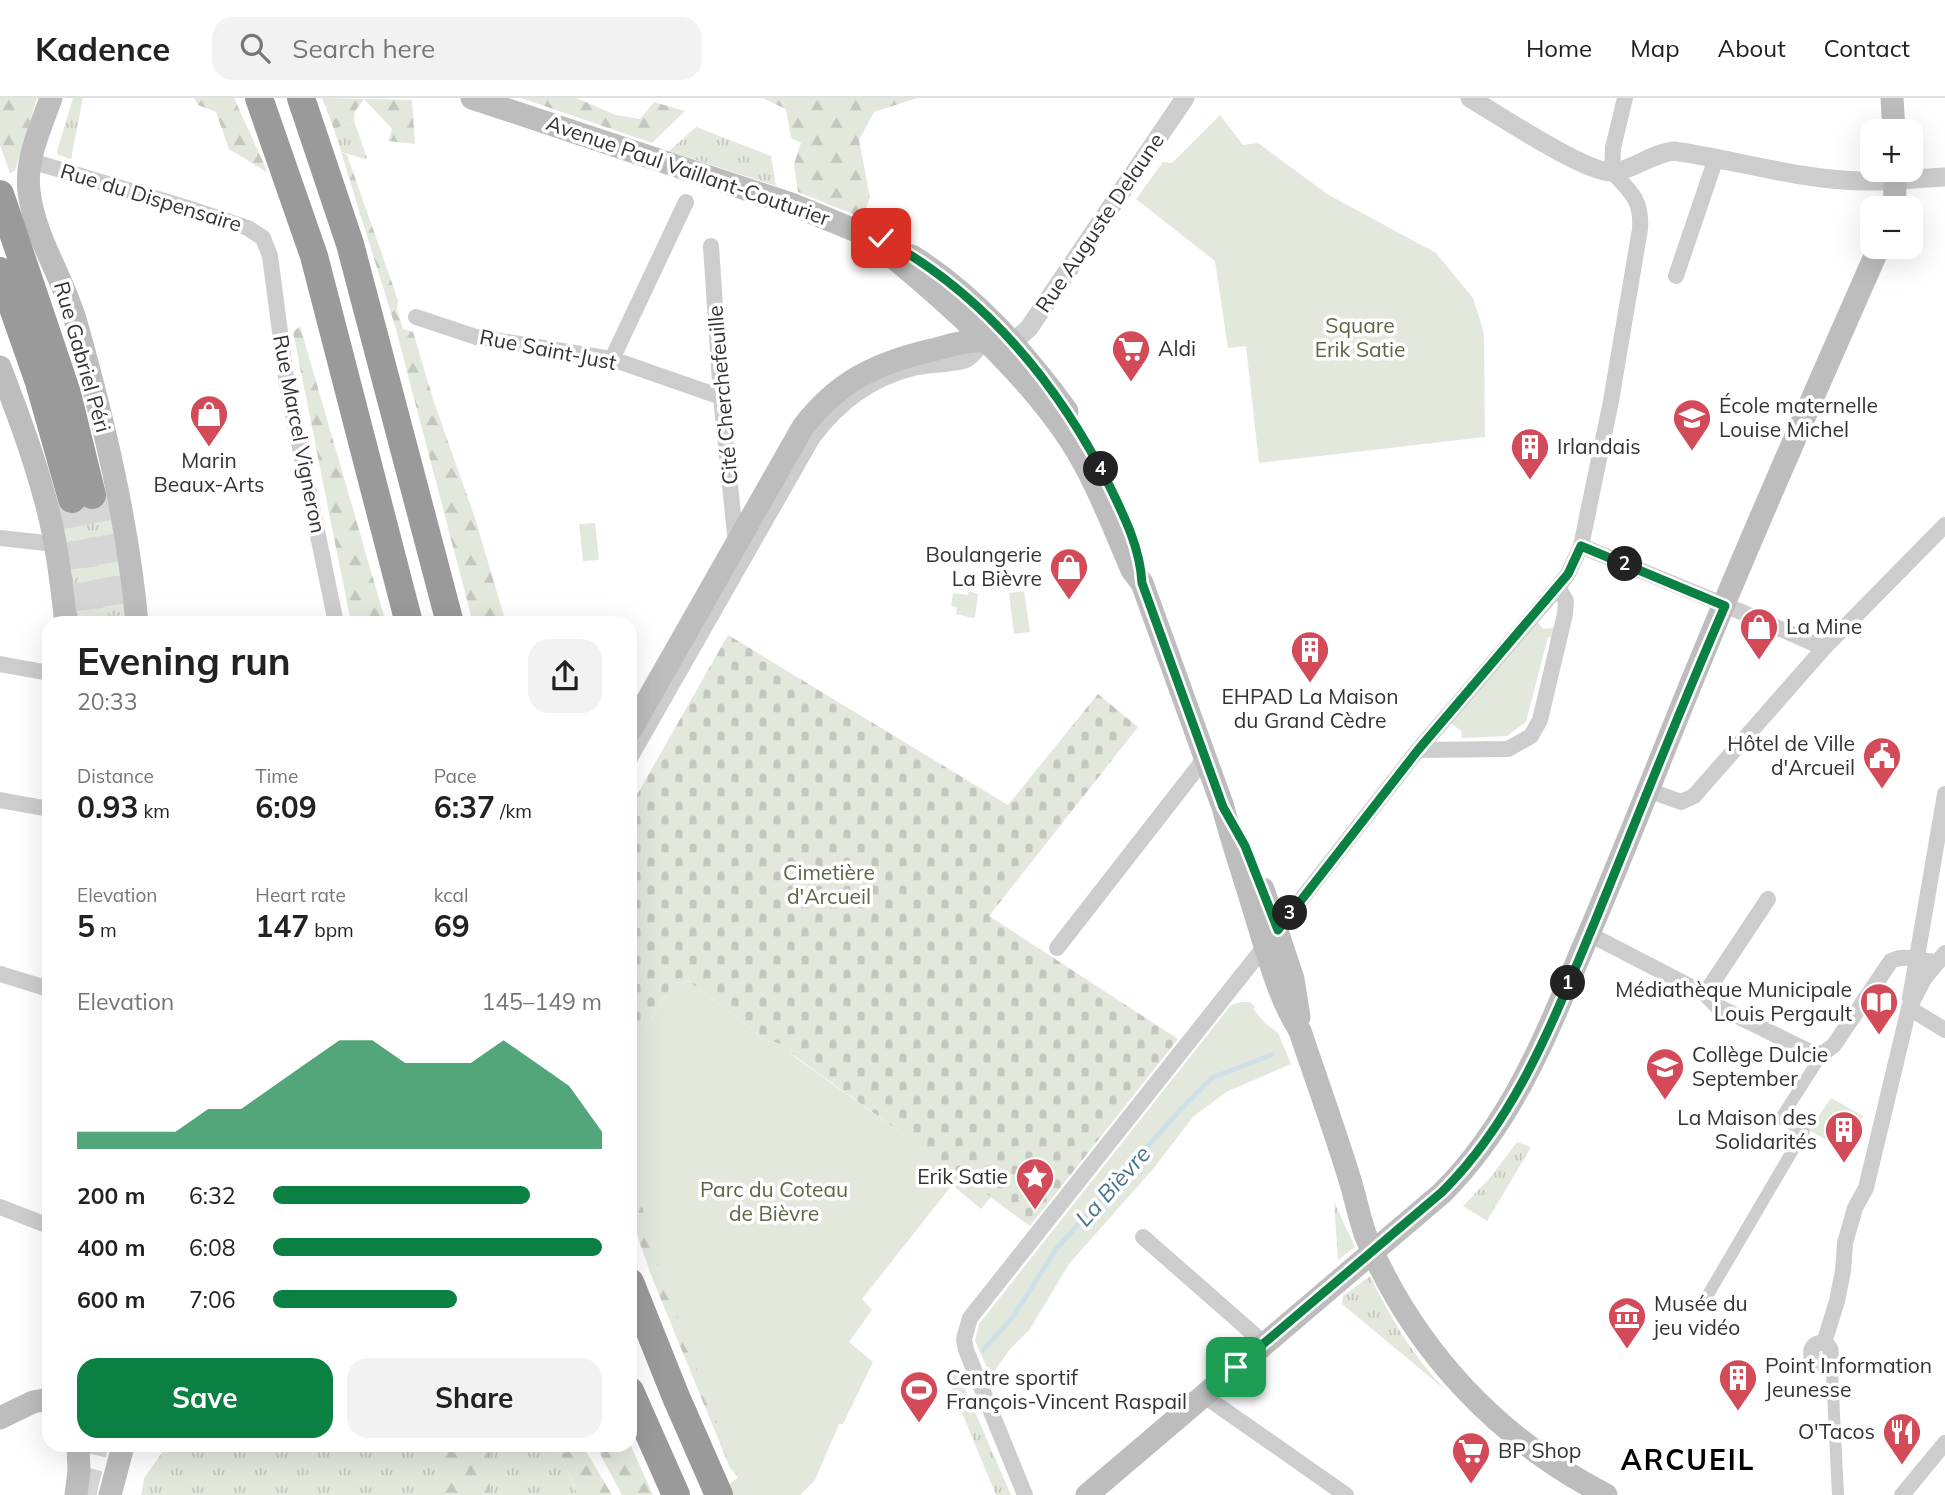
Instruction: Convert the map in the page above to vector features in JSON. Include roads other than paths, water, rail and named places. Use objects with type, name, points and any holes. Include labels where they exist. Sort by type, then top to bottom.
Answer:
[{"type":"highway","points":[[260,98],[314,256],[407,616]]},
{"type":"highway","points":[[302,100],[350,244],[448,616]]},
{"type":"highway","points":[[0,194],[67,393],[82,497],[0,271]]},
{"type":"highway","points":[[637,1299],[715,1486]]},
{"type":"highway","points":[[637,1407],[676,1495]]},
{"type":"main road","name":"Rue Gabriel Péri","points":[[51,98],[31,160],[29,191],[35,220],[77,324],[112,468],[129,553],[136,616]]},
{"type":"main road","name":"Avenue Paul Vaillant-Couturier","points":[[472,98],[826,216],[895,245],[944,278],[1009,339],[1055,395],[1091,450],[1124,515],[1133,539],[1141,563],[1142,583],[1205,758],[1223,807],[1245,846],[1271,938],[1296,990],[1300,1031],[1366,1235],[1380,1268],[1400,1304],[1433,1352],[1475,1402],[1537,1453],[1606,1495]]},
{"type":"main road","points":[[1892,98],[1893,119]]},
{"type":"main road","name":"Avenue Paul Vaillant-Couturier","points":[[864,234],[935,292],[1031,390],[1070,441],[1096,488],[1132,570],[1142,583]]},
{"type":"main road","points":[[1087,1495],[1418,1214],[1464,1170],[1502,1119],[1554,1017],[1725,606],[1875,259]]},
{"type":"main road","points":[[637,719],[803,427],[819,408],[862,373],[898,358],[967,340],[985,341]]},
{"type":"main road","points":[[0,367],[30,447],[45,498],[55,544],[64,616]]},
{"type":"main road","points":[[0,1418],[23,1406],[42,1401]]},
{"type":"main road","points":[[76,1495],[78,1452]]},
{"type":"main road","points":[[110,1495],[121,1452]]},
{"type":"street","name":"Rue Auguste Delaune","points":[[1009,339],[1019,337],[1029,328],[1185,98]]},
{"type":"street","points":[[1025,1495],[966,1350],[964,1339],[970,1318],[1418,750],[1558,587],[1572,567],[1581,546],[1611,401],[1641,215],[1637,201],[1612,172],[1574,160],[1470,98]]},
{"type":"street","points":[[1612,172],[1613,148],[1625,98]]},
{"type":"street","points":[[1612,172],[1662,152],[1674,151],[1771,170],[1860,181]]},
{"type":"street","points":[[1676,276],[1716,158]]},
{"type":"street","name":"Rue du Dispensaire","points":[[31,160],[248,228],[260,235],[266,244]]},
{"type":"street","points":[[1923,176],[1945,177]]},
{"type":"street","points":[[612,359],[686,202]]},
{"type":"street","name":"Rue Marcel Vigneron","points":[[266,244],[270,256],[287,385],[335,616]]},
{"type":"street","name":"Cité Cherchefeuille","points":[[711,246],[721,397],[736,544]]},
{"type":"street","name":"Rue Saint-Just","points":[[416,317],[476,337],[612,359],[721,397]]},
{"type":"street","points":[[637,746],[813,437],[826,420],[851,397],[881,379],[915,368],[966,360],[985,341],[1009,339]]},
{"type":"street","points":[[1648,790],[1681,802],[1695,796],[1824,648],[1945,525]]},
{"type":"street","points":[[0,538],[55,544]]},
{"type":"street","points":[[1581,546],[1824,648]]},
{"type":"street","points":[[1418,750],[1508,749],[1531,736],[1540,720],[1566,614],[1566,601],[1558,587]]},
{"type":"street","points":[[0,664],[42,672]]},
{"type":"street","points":[[1057,948],[1205,758]]},
{"type":"street","points":[[1838,1495],[1832,1373],[1826,1363],[1832,1352],[1824,1343],[1841,1281],[1846,1243],[1855,1208],[1866,1188],[1909,1008],[1945,794]]},
{"type":"street","points":[[0,800],[42,807]]},
{"type":"street","points":[[1705,994],[1768,900]]},
{"type":"street","points":[[1589,934],[1705,994],[1717,1006],[1805,1051],[1819,1054],[1834,1045],[1888,964],[1897,958],[1941,958]]},
{"type":"street","points":[[1909,1008],[1924,979],[1941,958]]},
{"type":"street","points":[[0,974],[42,987]]},
{"type":"street","points":[[1909,1008],[1945,1030]]},
{"type":"street","points":[[1709,1293],[1804,1131],[1782,1118],[1817,1062],[1819,1054]]},
{"type":"street","points":[[0,1207],[42,1223]]},
{"type":"street","points":[[1143,1237],[1265,1344]]},
{"type":"street","points":[[1203,1395],[1346,1495]]},
{"type":"street","points":[[1902,1495],[1945,1443]]},
{"type":"waterway","name":"La Bièvre","points":[[983,1350],[1012,1318],[1057,1248],[1181,1109],[1212,1078],[1271,1055]]},
{"type":"tunnel","points":[[92,495],[111,616]]},
{"type":"tunnel","points":[[72,499],[90,616]]},
{"type":"tunnel","points":[[82,1495],[93,1452]]},
{"type":"place","name":"Aldi","points":[[1131,383]]},
{"type":"place","name":"Marin Beaux-Arts","points":[[209,448]]},
{"type":"place","name":"École maternelle Louise Michel","points":[[1692,452]]},
{"type":"place","name":"Irlandais","points":[[1530,481]]},
{"type":"place","name":"Boulangerie La Bièvre","points":[[1069,601]]},
{"type":"place","name":"La Mine","points":[[1759,661]]},
{"type":"place","name":"EHPAD La Maison du Grand Cèdre","points":[[1310,684]]},
{"type":"place","name":"Hôtel de Ville d'Arcueil","points":[[1882,790]]},
{"type":"place","name":"Médiathèque Municipale Louis Pergault","points":[[1879,1036]]},
{"type":"place","name":"Collège Dulcie September","points":[[1665,1101]]},
{"type":"place","name":"La Maison des Solidarités","points":[[1844,1164]]},
{"type":"place","name":"Erik Satie","points":[[1035,1211]]},
{"type":"place","name":"Musée du jeu vidéo","points":[[1627,1350]]},
{"type":"place","name":"Point Information Jeunesse","points":[[1738,1412]]},
{"type":"place","name":"Centre sportif François-Vincent Raspail","points":[[919,1424]]},
{"type":"place","name":"O'Tacos","points":[[1902,1466]]},
{"type":"place","name":"BP Shop","points":[[1471,1485]]},
{"type":"district","name":"ARCUEIL","points":[[1688,1460]]},
{"type":"park label","name":"Square Erik Satie","points":[[1360,338]]},
{"type":"park label","name":"Cimetière d'Arcueil","points":[[829,885]]},
{"type":"park label","name":"Parc du Coteau de Bièvre","points":[[774,1202]]}]
